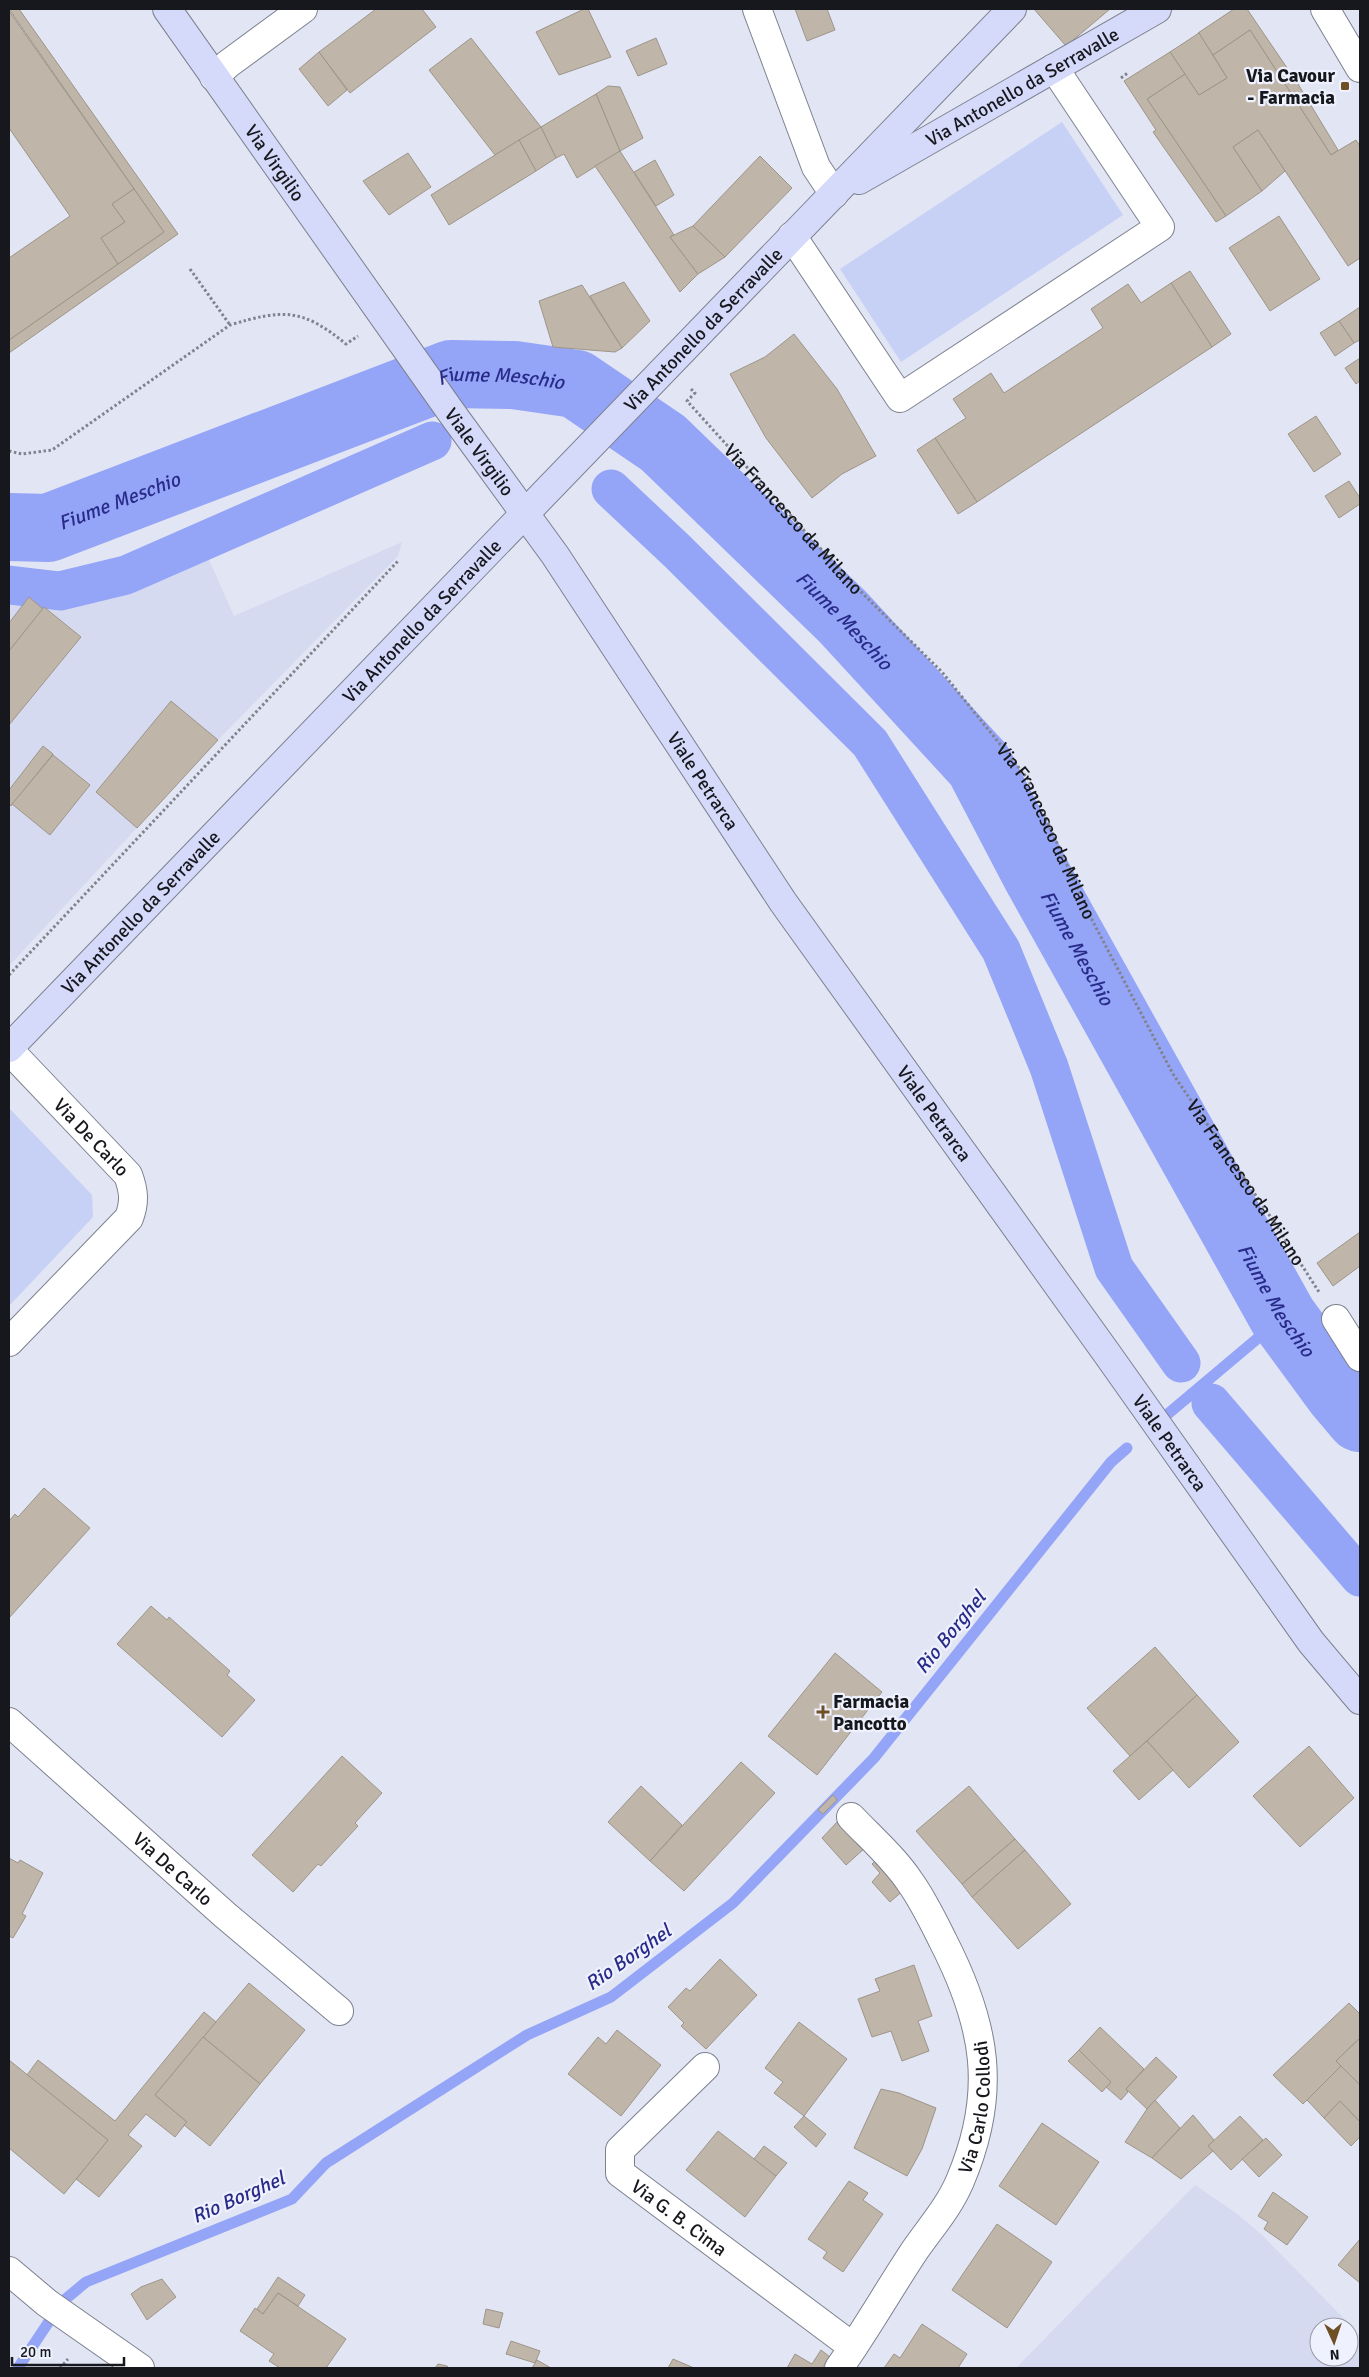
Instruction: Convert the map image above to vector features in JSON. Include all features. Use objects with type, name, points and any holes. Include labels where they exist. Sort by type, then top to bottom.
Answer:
[{"type":"street","name":"Via Virgilio","points":[[167,9],[389,324]]},
{"type":"street","points":[[214,77],[228,64],[303,9]]},
{"type":"street","points":[[757,9],[816,167],[834,194]]},
{"type":"street","name":"Via Antonello da Serravalle","points":[[9,1049],[1012,9]]},
{"type":"street","name":"Via Antonello da Serravalle","points":[[834,194],[1158,9]]},
{"type":"street","points":[[1325,9],[1360,68]]},
{"type":"street","points":[[792,236],[900,398],[1160,226],[1054,68]]},
{"type":"street","name":"Viale Virgilio","points":[[389,324],[525,513]]},
{"type":"street","name":"Viale Petrarca","points":[[525,513],[578,590],[783,902],[1117,1367],[1311,1642],[1360,1700]]},
{"type":"street","name":"Via De Carlo","points":[[9,1049],[128,1175],[133,1189],[134,1204],[130,1218],[9,1342]]},
{"type":"street","points":[[1336,1320],[1360,1357]]},
{"type":"street","name":"Via De Carlo","points":[[9,1722],[225,1915],[340,2011]]},
{"type":"street","name":"Via Carlo Collodi","points":[[846,2358],[916,2249],[943,2213],[960,2182],[974,2144],[982,2109],[985,2081],[974,2012],[957,1968],[910,1881],[851,1817]]},
{"type":"street","name":"Via G. B. Cima","points":[[705,2067],[620,2150],[620,2173],[846,2358]]},
{"type":"street","points":[[9,2271],[57,2310],[140,2368]]},
{"type":"path","points":[[1121,78],[1129,72]]},
{"type":"path","points":[[190,269],[230,325]]},
{"type":"path","points":[[9,451],[22,454],[37,454],[59,446],[230,325],[258,317],[294,314],[307,317],[346,344],[358,335]]},
{"type":"path","name":"Via Francesco da Milano","points":[[662,372],[695,393],[687,401],[849,580],[942,672],[1028,779],[1090,916],[1173,1074],[1274,1222],[1336,1320]]},
{"type":"path","points":[[9,975],[398,561]]},
{"type":"shaded area","points":[[1062,122],[1123,215],[901,362],[840,269]]},
{"type":"shaded area","points":[[402,542],[398,556],[218,740],[9,966],[9,597],[64,600],[86,598],[117,590],[206,553],[234,616]]},
{"type":"shaded area","points":[[9,1108],[92,1195],[93,1217],[9,1306]]},
{"type":"shaded area","points":[[1195,2185],[1236,2213],[1261,2234],[1342,2317],[1309,2317],[1309,2367],[1359,2367],[1359,2334],[1360,2368],[1016,2368]]},
{"type":"building","points":[[9,9],[19,9],[178,234],[9,353],[9,340],[164,232]]},
{"type":"building","points":[[376,9],[422,9],[436,27],[350,93],[319,52]]},
{"type":"building","points":[[584,9],[588,9],[611,57],[559,75],[536,32]]},
{"type":"building","points":[[795,9],[827,9],[835,30],[807,41]]},
{"type":"building","points":[[1034,9],[1110,9],[1066,46]]},
{"type":"building","points":[[1234,9],[1247,9],[1298,84],[1338,150],[1331,155],[1250,30],[1213,55],[1198,33]]},
{"type":"building","points":[[9,11],[134,189],[112,204],[125,222],[101,238],[118,264],[9,340],[9,258],[70,216],[9,128]]},
{"type":"building","points":[[1250,30],[1331,155],[1356,140],[1360,146],[1360,258],[1348,266],[1258,130],[1233,147],[1262,191],[1226,216],[1147,99],[1185,74],[1199,95],[1227,78],[1213,55]]},
{"type":"building","points":[[1199,33],[1227,78],[1199,95],[1170,52]]},
{"type":"building","points":[[471,38],[541,127],[495,155],[429,70]]},
{"type":"building","points":[[656,38],[667,64],[638,76],[626,51]]},
{"type":"building","points":[[319,52],[347,90],[328,106],[299,69]]},
{"type":"building","points":[[1170,52],[1185,74],[1147,99],[1226,216],[1216,222],[1153,132],[1156,130],[1124,81]]},
{"type":"building","points":[[608,86],[620,87],[643,138],[620,151],[596,94]]},
{"type":"building","points":[[596,94],[620,151],[577,178],[564,154],[556,158],[541,127]]},
{"type":"building","points":[[541,127],[556,158],[536,171],[519,140]]},
{"type":"building","points":[[1258,130],[1285,171],[1262,191],[1233,147]]},
{"type":"building","points":[[519,140],[536,171],[449,225],[431,195]]},
{"type":"building","points":[[620,151],[674,235],[670,237],[698,274],[680,292],[595,166]]},
{"type":"building","points":[[408,153],[431,187],[389,215],[363,181]]},
{"type":"building","points":[[760,156],[792,188],[725,257],[693,226]]},
{"type":"building","points":[[655,160],[674,195],[656,206],[634,172]]},
{"type":"building","points":[[134,189],[164,232],[118,264],[101,238],[125,222],[112,204]]},
{"type":"building","points":[[1279,216],[1320,279],[1270,311],[1229,248]]},
{"type":"building","points":[[693,226],[725,257],[698,274],[670,237]]},
{"type":"building","points":[[1190,271],[1231,334],[1212,347],[1171,283]]},
{"type":"building","points":[[624,282],[650,321],[622,348],[590,296]]},
{"type":"building","points":[[1171,283],[1212,347],[977,502],[935,438],[966,418],[953,399],[991,373],[1004,393],[1103,328],[1091,309],[1128,284],[1141,303]]},
{"type":"building","points":[[582,285],[622,348],[615,352],[553,347],[539,301]]},
{"type":"building","points":[[1360,307],[1360,340],[1354,343],[1339,321]]},
{"type":"building","points":[[1339,321],[1354,343],[1335,356],[1320,333]]},
{"type":"building","points":[[794,334],[837,389],[876,456],[842,474],[812,498],[766,438],[730,374],[765,357]]},
{"type":"building","points":[[1360,358],[1360,381],[1356,384],[1345,368]]},
{"type":"building","points":[[1316,416],[1341,454],[1314,472],[1288,434]]},
{"type":"building","points":[[935,438],[977,502],[958,514],[917,450]]},
{"type":"building","points":[[1349,481],[1360,498],[1360,504],[1339,518],[1325,496]]},
{"type":"building","points":[[29,597],[43,609],[9,651],[9,623]]},
{"type":"building","points":[[44,607],[81,637],[9,725],[9,651]]},
{"type":"building","points":[[171,701],[218,740],[137,828],[96,792]]},
{"type":"building","points":[[43,746],[53,754],[11,806],[9,804],[9,790]]},
{"type":"building","points":[[53,755],[90,785],[50,835],[12,804]]},
{"type":"building","points":[[1360,1232],[1360,1266],[1333,1286],[1317,1263]]},
{"type":"building","points":[[44,1488],[90,1528],[9,1618],[9,1521],[15,1514],[18,1517]]},
{"type":"building","points":[[151,1606],[167,1620],[169,1617],[230,1671],[227,1675],[255,1700],[222,1737],[117,1644]]},
{"type":"building","points":[[1155,1647],[1197,1695],[1130,1756],[1087,1708]]},
{"type":"building","points":[[835,1653],[882,1692],[817,1775],[768,1736]]},
{"type":"building","points":[[1197,1695],[1239,1742],[1189,1788],[1147,1741]]},
{"type":"building","points":[[1147,1741],[1173,1770],[1139,1800],[1113,1771]]},
{"type":"building","points":[[1309,1746],[1354,1798],[1300,1847],[1253,1796]]},
{"type":"building","points":[[342,1756],[382,1793],[355,1823],[358,1826],[321,1866],[318,1864],[293,1892],[252,1855]]},
{"type":"building","points":[[741,1762],[775,1793],[684,1891],[650,1861]]},
{"type":"building","points":[[641,1786],[682,1825],[650,1861],[608,1822]]},
{"type":"building","points":[[969,1786],[1015,1839],[962,1884],[916,1831]]},
{"type":"building","points":[[833,1795],[837,1800],[823,1814],[818,1810]]},
{"type":"building","points":[[839,1820],[865,1848],[846,1865],[822,1838]]},
{"type":"building","points":[[1015,1839],[1025,1850],[972,1897],[962,1884]]},
{"type":"building","points":[[1025,1850],[1071,1904],[1018,1949],[972,1897]]},
{"type":"building","points":[[9,1858],[18,1863],[20,1860],[43,1873],[22,1914],[26,1916],[13,1938],[9,1936]]},
{"type":"building","points":[[877,1859],[905,1889],[890,1902],[872,1882],[880,1873],[872,1864]]},
{"type":"building","points":[[720,1959],[757,1995],[706,2049],[681,2026],[684,2023],[668,2007],[686,1988],[690,1991]]},
{"type":"building","points":[[914,1965],[932,2016],[918,2021],[929,2051],[902,2061],[891,2031],[872,2037],[858,1999],[880,1991],[875,1979]]},
{"type":"building","points":[[249,1983],[305,2030],[260,2084],[203,2037]]},
{"type":"building","points":[[1349,2003],[1360,2014],[1360,2038],[1336,2061],[1341,2066],[1303,2104],[1273,2075]]},
{"type":"building","points":[[204,2012],[216,2022],[155,2095],[187,2122],[175,2137],[146,2114],[128,2135],[142,2146],[99,2197],[76,2179],[108,2140],[27,2075],[38,2060],[115,2121]]},
{"type":"building","points":[[799,2022],[847,2059],[804,2116],[774,2093],[783,2082],[765,2068]]},
{"type":"building","points":[[1100,2027],[1144,2069],[1126,2089],[1128,2092],[1121,2100],[1106,2087],[1111,2082],[1079,2050]]},
{"type":"building","points":[[617,2030],[661,2065],[621,2116],[568,2074],[598,2037],[606,2044]]},
{"type":"building","points":[[203,2037],[260,2084],[210,2146],[184,2125],[187,2122],[155,2095]]},
{"type":"building","points":[[1360,2038],[1360,2085],[1336,2061]]},
{"type":"building","points":[[1079,2050],[1111,2082],[1102,2092],[1068,2061]]},
{"type":"building","points":[[1156,2057],[1177,2077],[1147,2109],[1126,2089]]},
{"type":"building","points":[[9,2060],[108,2140],[64,2194],[9,2148]]},
{"type":"building","points":[[1341,2066],[1360,2085],[1360,2122],[1340,2101],[1324,2118],[1307,2100]]},
{"type":"building","points":[[881,2089],[899,2093],[936,2108],[922,2149],[907,2176],[854,2148]]},
{"type":"building","points":[[1155,2100],[1180,2128],[1152,2158],[1125,2142]]},
{"type":"building","points":[[1340,2101],[1360,2122],[1360,2137],[1351,2146],[1324,2118]]},
{"type":"building","points":[[1193,2115],[1214,2140],[1208,2146],[1213,2151],[1181,2179],[1152,2158]]},
{"type":"building","points":[[804,2116],[826,2134],[816,2147],[794,2127]]},
{"type":"building","points":[[1240,2116],[1263,2140],[1231,2170],[1208,2146]]},
{"type":"building","points":[[1042,2123],[1099,2162],[1056,2225],[999,2186]]},
{"type":"building","points":[[718,2131],[776,2176],[745,2217],[686,2170]]},
{"type":"building","points":[[1266,2138],[1282,2155],[1259,2177],[1242,2159]]},
{"type":"building","points":[[764,2146],[787,2163],[776,2176],[754,2159]]},
{"type":"building","points":[[849,2181],[868,2193],[863,2200],[883,2214],[843,2272],[823,2258],[827,2252],[808,2239]]},
{"type":"building","points":[[1273,2192],[1308,2217],[1287,2245],[1264,2229],[1268,2222],[1258,2216]]},
{"type":"building","points":[[997,2224],[1052,2262],[1007,2328],[952,2290]]},
{"type":"building","points":[[1360,2239],[1360,2283],[1338,2265]]},
{"type":"building","points":[[278,2277],[305,2295],[298,2306],[278,2293],[263,2314],[257,2309]]},
{"type":"building","points":[[162,2279],[176,2297],[147,2320],[131,2294],[141,2287]]},
{"type":"building","points":[[278,2293],[346,2339],[326,2368],[280,2368],[269,2361],[274,2354],[240,2331],[255,2308],[263,2314]]},
{"type":"building","points":[[486,2309],[503,2313],[499,2328],[483,2324]]},
{"type":"building","points":[[922,2324],[967,2354],[958,2368],[884,2368],[894,2354],[900,2358]]},
{"type":"building","points":[[511,2341],[540,2351],[535,2363],[506,2354]]},
{"type":"building","points":[[821,2350],[830,2357],[822,2368],[787,2368],[795,2354],[812,2364]]},
{"type":"building","points":[[673,2359],[694,2368],[668,2368]]},
{"type":"building","points":[[537,2360],[551,2368],[532,2368]]},
{"type":"building","points":[[438,2364],[447,2366],[449,2368],[435,2368]]},
{"type":"waterway","name":"Fiume Meschio","points":[[9,527],[48,528],[451,374],[514,375],[576,384],[663,443],[843,617],[979,765],[1036,874],[1283,1317],[1338,1392],[1360,1418]]},
{"type":"waterway","points":[[9,585],[60,591],[126,575],[432,441]]},
{"type":"waterway","points":[[611,489],[677,551],[870,743],[1001,950],[1049,1067],[1114,1268],[1181,1363]]},
{"type":"waterway","name":"Rio Borghel","points":[[1163,1418],[1283,1317]]},
{"type":"waterway","points":[[1211,1403],[1360,1577]]},
{"type":"waterway","name":"Rio Borghel","points":[[18,2368],[62,2302],[86,2282],[292,2199],[326,2163],[527,2035],[611,1997],[733,1903],[874,1758],[1111,1462],[1127,1448]]},
{"type":"place","name":"Via Cavour - Farmacia","points":[[1345,86]]},
{"type":"place","name":"Farmacia Pancotto","points":[[823,1712]]}]
